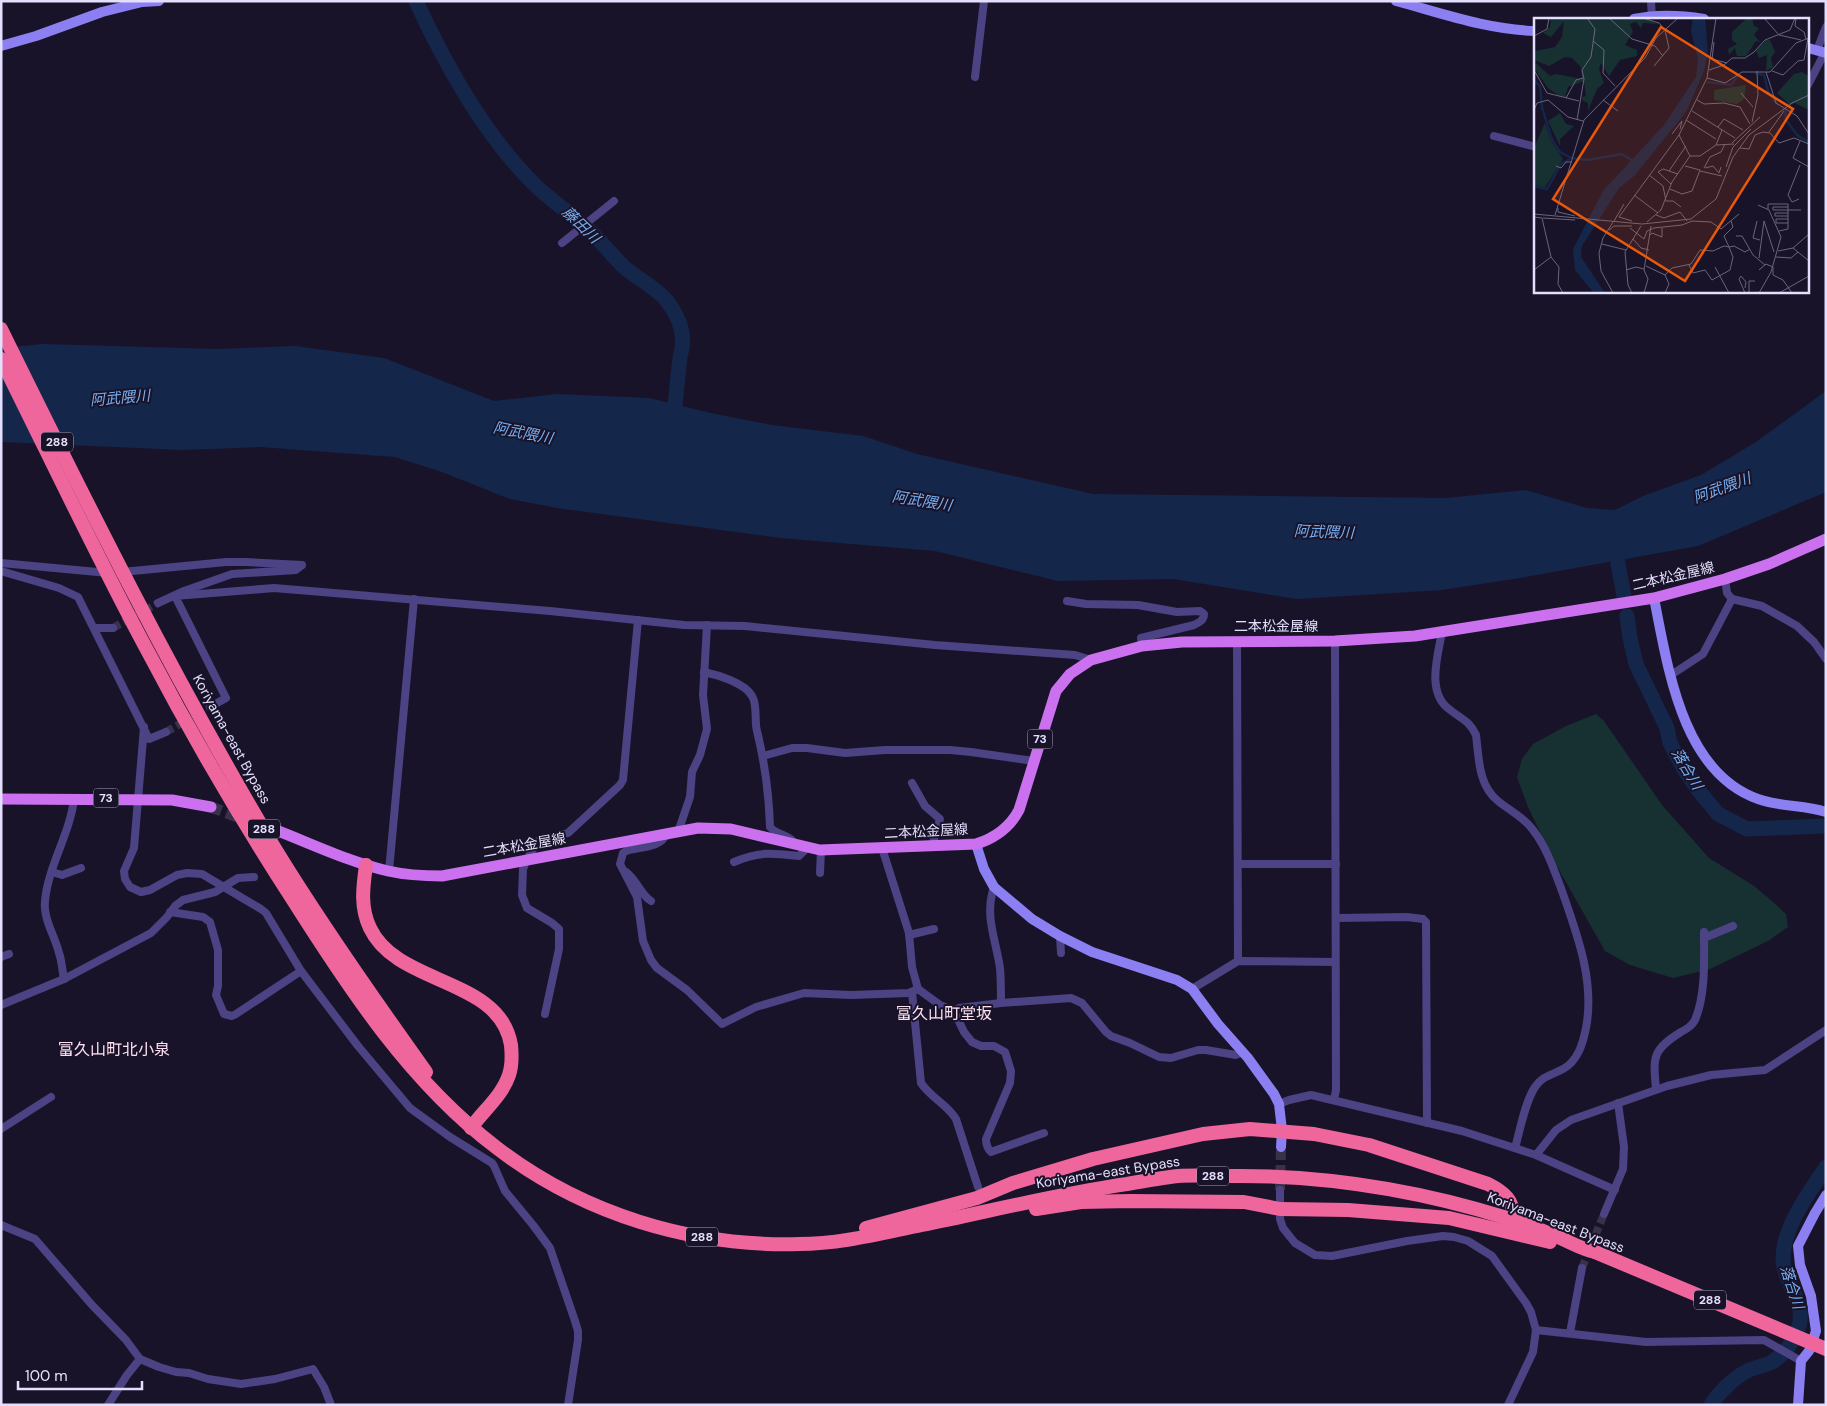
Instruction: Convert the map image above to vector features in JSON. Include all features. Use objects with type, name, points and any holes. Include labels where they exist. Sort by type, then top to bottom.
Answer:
[{"type":"highway","name":"Koriyama-east Bypass","points":[[1,329],[113,556],[228,768],[275,848],[317,914],[388,1019],[437,1087],[498,1150],[555,1187],[585,1201],[649,1225],[704,1237],[774,1244],[853,1239],[1071,1193],[1179,1176],[1274,1175],[1375,1186],[1422,1195],[1513,1220],[1562,1238],[1826,1349]]},
{"type":"highway","name":"288","points":[[1,359],[108,573]]},
{"type":"highway","name":"Koriyama-east Bypass","points":[[108,573],[182,714],[232,802],[311,929],[396,1048],[428,1087],[473,1125]]},
{"type":"highway","points":[[366,865],[362,890],[363,900],[370,929],[378,941],[401,960],[482,1001],[498,1015],[508,1032],[511,1049],[509,1075],[500,1091],[473,1125]]},
{"type":"highway","points":[[826,1242],[867,1228],[977,1198],[1052,1170],[1203,1134],[1250,1128],[1314,1134],[1369,1145],[1488,1184],[1504,1193],[1510,1200],[1513,1208],[1513,1220]]},
{"type":"highway","points":[[853,1239],[906,1236],[1030,1210],[1080,1202],[1244,1202],[1280,1209],[1357,1210],[1449,1218],[1590,1251]]},
{"type":"main road","name":"二本松金屋線","points":[[273,829],[366,865],[390,871],[442,876],[698,828],[731,829],[822,850],[976,844],[986,841],[1006,828],[1015,817],[1056,691],[1070,674],[1091,660],[1142,646],[1182,642],[1336,641],[1415,636],[1442,632],[1654,598],[1725,579],[1825,544]]},
{"type":"main road","name":"73","points":[[1,799],[172,800],[211,807]]},
{"type":"street","points":[[1,46],[36,36],[102,12],[142,2],[159,1]]},
{"type":"street","points":[[974,77],[984,1]]},
{"type":"street","points":[[1396,1],[1494,26],[1534,31]]},
{"type":"street","points":[[1651,1],[1652,17],[1678,15],[1698,18]]},
{"type":"street","points":[[1810,79],[1826,27]]},
{"type":"street","points":[[1494,136],[1534,146]]},
{"type":"street","points":[[564,241],[612,202]]},
{"type":"street","points":[[122,572],[226,562],[302,565],[296,570],[232,574],[184,591],[158,603]]},
{"type":"street","points":[[1,563],[108,573]]},
{"type":"street","points":[[1,571],[60,588],[78,597],[149,739],[166,732]]},
{"type":"street","points":[[1725,579],[1727,593],[1732,599],[1762,606],[1797,626],[1814,642],[1826,659]]},
{"type":"street","points":[[175,596],[274,588],[414,599],[684,625],[745,626],[935,645],[1075,655],[1091,660]]},
{"type":"street","points":[[175,596],[226,698],[210,707]]},
{"type":"street","points":[[1654,598],[1671,675],[1684,717],[1704,757],[1722,778],[1733,787],[1758,799],[1770,803],[1815,808],[1826,812]]},
{"type":"street","points":[[390,871],[414,599]]},
{"type":"street","points":[[1671,675],[1703,654],[1732,599]]},
{"type":"street","points":[[1067,601],[1093,604],[1138,605],[1177,612],[1200,611],[1204,614],[1201,622],[1194,625],[1141,638],[1142,646]]},
{"type":"street","points":[[546,1014],[559,949],[559,929],[552,922],[527,908],[523,901],[523,869],[538,841],[568,832],[620,785],[623,780],[638,620]]},
{"type":"street","points":[[678,832],[690,797],[692,772],[700,755],[708,729],[703,694],[707,625]]},
{"type":"street","points":[[95,628],[113,628]]},
{"type":"street","points":[[1442,632],[1435,673],[1436,686],[1441,702],[1470,724],[1476,735],[1480,768],[1488,791],[1533,829],[1544,847],[1576,930],[1588,988],[1588,1015],[1579,1052],[1574,1061],[1562,1070],[1556,1071],[1541,1080],[1534,1088],[1515,1148]]},
{"type":"street","points":[[1237,641],[1238,961]]},
{"type":"street","points":[[1334,1100],[1336,1090],[1336,641]]},
{"type":"street","points":[[704,672],[724,677],[752,695],[769,790],[770,827],[772,831],[790,838],[796,845]]},
{"type":"street","points":[[144,727],[134,848],[124,871],[130,888],[141,892],[150,890],[177,875],[194,873],[202,874],[251,901],[266,913],[300,971],[358,1046],[410,1108],[450,1137],[492,1163],[505,1191],[550,1248],[578,1331],[568,1405]]},
{"type":"street","points":[[763,756],[792,748],[844,753],[885,750],[950,750],[1034,761]]},
{"type":"street","points":[[912,783],[928,809],[940,819],[932,846]]},
{"type":"street","points":[[64,979],[59,952],[45,907],[57,852],[73,812],[74,799]]},
{"type":"street","points":[[666,834],[665,839],[658,843],[628,850],[623,853],[620,864],[637,897],[643,941],[651,960],[657,968],[687,990],[722,1024],[756,1008],[804,993],[851,995],[915,991],[954,1011],[964,1032],[976,1045],[1000,1048],[1005,1052],[1012,1071],[1010,1083],[986,1139],[988,1149],[992,1152],[1044,1132]]},
{"type":"street","points":[[976,844],[984,869],[994,887],[1032,919],[1092,952],[1177,980],[1192,989],[1218,1024],[1268,1083],[1279,1104],[1282,1130],[1281,1147]]},
{"type":"street","points":[[734,862],[749,856],[773,852],[799,856],[808,847]]},
{"type":"street","points":[[882,848],[909,934],[921,1083],[929,1094],[951,1110],[956,1119],[978,1187]]},
{"type":"street","points":[[820,873],[822,850]]},
{"type":"street","points":[[1238,864],[1336,864]]},
{"type":"street","points":[[52,872],[62,875],[81,868]]},
{"type":"street","points":[[624,871],[636,881],[645,897],[651,901]]},
{"type":"street","points":[[1,1004],[64,979],[151,933],[175,906],[183,900],[215,892],[238,878],[254,877]]},
{"type":"street","points":[[994,887],[990,897],[990,914],[1000,967],[1001,1003]]},
{"type":"street","points":[[170,912],[203,917],[210,922],[218,950],[218,986],[216,995],[224,1014],[232,1016],[236,1014],[300,971]]},
{"type":"street","points":[[1336,918],[1407,917],[1423,919],[1426,922],[1427,1123]]},
{"type":"street","points":[[1656,1089],[1654,1066],[1657,1052],[1666,1041],[1690,1026],[1694,1021],[1702,984],[1704,935],[1733,926]]},
{"type":"street","points":[[909,934],[934,929]]},
{"type":"street","points":[[1060,936],[1061,952]]},
{"type":"street","points":[[1192,989],[1238,961],[1335,962]]},
{"type":"street","points":[[954,1011],[959,1008],[1001,1003],[1076,999],[1082,1003],[1111,1036],[1158,1057],[1171,1058],[1191,1051],[1206,1050],[1236,1055],[1242,1052]]},
{"type":"street","points":[[1536,1155],[1546,1141],[1562,1125],[1590,1112],[1656,1089],[1711,1075],[1765,1070],[1826,1030]]},
{"type":"street","points":[[1279,1104],[1306,1096],[1334,1100],[1462,1131],[1536,1155],[1615,1190]]},
{"type":"street","points":[[1,1129],[51,1097]]},
{"type":"street","points":[[1604,1214],[1623,1168],[1624,1147],[1618,1103]]},
{"type":"street","points":[[1280,1190],[1280,1220],[1287,1236],[1303,1249],[1322,1257],[1431,1237],[1454,1237],[1468,1241],[1488,1253],[1501,1267],[1526,1303],[1531,1312],[1536,1330],[1533,1352],[1508,1405]]},
{"type":"street","points":[[1798,1405],[1801,1361],[1809,1351],[1816,1331],[1812,1296],[1800,1265],[1798,1246],[1814,1213],[1826,1195]]},
{"type":"street","points":[[1,1225],[35,1239],[92,1305],[126,1340],[140,1359],[176,1372],[241,1384],[275,1379],[313,1369],[324,1387],[331,1405]]},
{"type":"street","points":[[1570,1333],[1582,1268]]},
{"type":"street","points":[[1536,1330],[1646,1342],[1764,1340],[1792,1354],[1801,1361]]},
{"type":"street","points":[[108,1405],[127,1375],[140,1359]]},
{"type":"green space","points":[[1596,714],[1604,721],[1662,805],[1709,858],[1754,886],[1774,903],[1786,914],[1788,927],[1768,941],[1710,969],[1673,978],[1630,965],[1605,951],[1554,861],[1528,807],[1517,777],[1522,759],[1533,744],[1566,726]]},
{"type":"water","name":"阿武隈川","points":[[43,344],[218,349],[295,346],[384,358],[494,401],[557,394],[649,398],[772,425],[863,436],[917,454],[1093,494],[1446,498],[1526,490],[1587,508],[1615,510],[1643,496],[1701,475],[1756,442],[1826,391],[1826,492],[1698,546],[1442,590],[1297,599],[1173,579],[1058,581],[935,551],[781,538],[557,508],[510,499],[442,472],[395,457],[260,447],[182,450],[1,442],[1,348]]},
{"type":"waterway","name":"藤田川","points":[[416,1],[467,97],[498,143],[515,164],[540,190],[591,232],[625,268],[658,292],[672,307],[679,321],[683,342],[673,424]]},
{"type":"waterway","name":"落合川","points":[[1614,542],[1624,596]]},
{"type":"waterway","name":"落合川","points":[[1627,616],[1636,664],[1667,728],[1670,743],[1684,769],[1718,814],[1747,829],[1826,826]]},
{"type":"waterway","name":"落合川","points":[[1711,1405],[1722,1390],[1737,1377],[1766,1365],[1781,1356],[1796,1334],[1800,1320],[1800,1311],[1784,1269],[1784,1248],[1798,1211],[1826,1167]]},
{"type":"tunnel","points":[[113,628],[158,603]]},
{"type":"tunnel","points":[[166,732],[187,720]]},
{"type":"tunnel","points":[[211,807],[245,820]]},
{"type":"tunnel","points":[[1280,1190],[1281,1147]]},
{"type":"tunnel","points":[[1582,1268],[1604,1214]]},
{"type":"district","name":"富久山町堂坂","points":[[944,1013]]},
{"type":"district","name":"富久山町北小泉","points":[[114,1049]]}]
